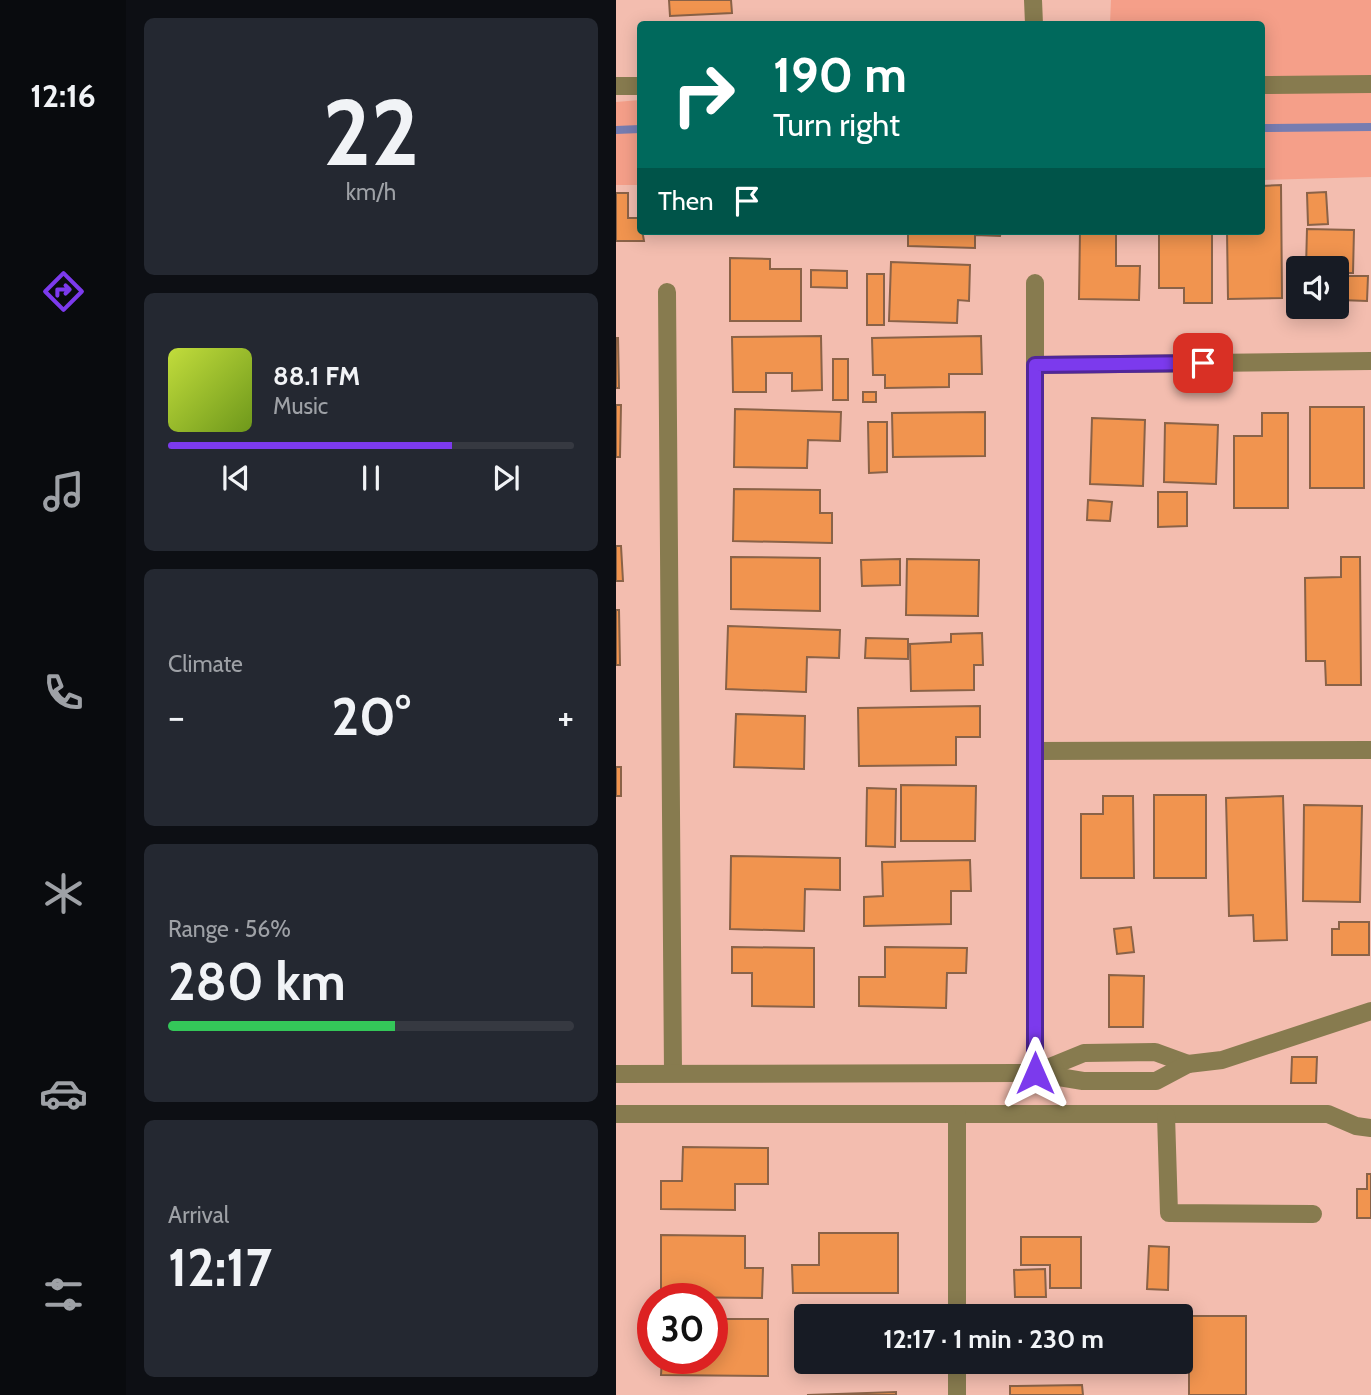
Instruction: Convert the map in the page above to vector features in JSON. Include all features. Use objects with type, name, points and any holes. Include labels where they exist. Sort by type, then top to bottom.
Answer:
[{"type":"street","points":[[1033,0],[1034,21]]},
{"type":"street","points":[[1265,85],[1371,84]]},
{"type":"street","points":[[616,86],[637,86]]},
{"type":"street","points":[[1035,283],[1035,1073]]},
{"type":"street","points":[[667,292],[673,1073]]},
{"type":"street","points":[[1035,365],[1371,361]]},
{"type":"street","points":[[1035,751],[1371,750]]},
{"type":"street","points":[[616,1073],[1035,1073],[1083,1081],[1156,1081],[1188,1064],[1222,1060],[1371,1011]]},
{"type":"street","points":[[1035,1073],[1084,1052],[1155,1052],[1188,1064]]},
{"type":"street","points":[[616,1114],[1328,1114],[1356,1126],[1371,1128]]},
{"type":"street","points":[[957,1114],[957,1304]]},
{"type":"street","points":[[1166,1115],[1170,1213],[1313,1214]]},
{"type":"street","points":[[957,1374],[957,1395]]},
{"type":"shaded area","points":[[1111,0],[1371,0],[1371,177],[1265,180],[1265,21],[1110,21]]},
{"type":"shaded area","points":[[637,100],[637,185],[616,185],[616,102]]},
{"type":"building","points":[[669,0],[731,0],[732,13],[670,16]]},
{"type":"building","points":[[1281,185],[1282,298],[1228,299],[1227,235],[1265,235],[1265,186]]},
{"type":"building","points":[[1326,192],[1328,224],[1308,225],[1307,193]]},
{"type":"building","points":[[616,193],[628,193],[628,218],[637,218],[637,235],[643,235],[644,241],[616,241]]},
{"type":"building","points":[[1307,229],[1354,230],[1353,273],[1349,273],[1349,256],[1306,256]]},
{"type":"building","points":[[908,235],[975,235],[975,248],[908,246]]},
{"type":"building","points":[[1080,235],[1116,235],[1116,266],[1140,266],[1139,300],[1079,299]]},
{"type":"building","points":[[1159,235],[1212,235],[1212,303],[1184,303],[1184,288],[1159,288]]},
{"type":"building","points":[[730,258],[770,259],[770,269],[801,269],[801,321],[730,321]]},
{"type":"building","points":[[891,262],[970,265],[969,301],[958,300],[957,323],[889,321]]},
{"type":"building","points":[[811,270],[847,271],[847,288],[811,287]]},
{"type":"building","points":[[867,274],[884,274],[884,325],[867,325]]},
{"type":"building","points":[[1349,276],[1368,276],[1367,301],[1349,300]]},
{"type":"building","points":[[821,336],[822,390],[792,391],[792,373],[766,373],[766,392],[733,392],[732,337]]},
{"type":"building","points":[[981,336],[982,374],[949,374],[949,387],[885,388],[885,375],[873,375],[872,338]]},
{"type":"building","points":[[618,338],[619,388],[616,388]]},
{"type":"building","points":[[833,359],[848,359],[848,400],[833,400]]},
{"type":"building","points":[[863,392],[876,392],[876,402],[863,402]]},
{"type":"building","points":[[616,405],[621,405],[620,457],[616,457]]},
{"type":"building","points":[[1310,407],[1364,407],[1364,488],[1310,488]]},
{"type":"building","points":[[735,409],[841,412],[840,441],[808,440],[807,468],[734,467]]},
{"type":"building","points":[[985,412],[985,456],[893,457],[892,413]]},
{"type":"building","points":[[1262,413],[1288,413],[1288,508],[1234,508],[1234,436],[1262,436]]},
{"type":"building","points":[[1092,418],[1145,420],[1143,486],[1090,484]]},
{"type":"building","points":[[868,422],[887,422],[887,472],[869,473]]},
{"type":"building","points":[[1165,423],[1218,425],[1216,484],[1164,482]]},
{"type":"building","points":[[734,489],[820,490],[820,513],[832,513],[832,543],[733,541]]},
{"type":"building","points":[[1158,492],[1187,492],[1187,526],[1158,527]]},
{"type":"building","points":[[1088,500],[1112,502],[1110,521],[1087,520]]},
{"type":"building","points":[[616,546],[621,546],[623,581],[616,581]]},
{"type":"building","points":[[731,557],[820,558],[820,611],[731,609]]},
{"type":"building","points":[[1341,557],[1360,557],[1361,685],[1326,685],[1325,661],[1306,661],[1305,578],[1341,577]]},
{"type":"building","points":[[900,559],[900,585],[862,586],[861,560]]},
{"type":"building","points":[[907,559],[979,560],[978,616],[906,615]]},
{"type":"building","points":[[616,610],[619,610],[620,665],[616,665]]},
{"type":"building","points":[[728,626],[840,630],[839,658],[807,657],[806,692],[726,689]]},
{"type":"building","points":[[982,633],[983,665],[974,665],[974,690],[911,691],[910,644],[951,642],[951,634]]},
{"type":"building","points":[[866,638],[908,639],[908,659],[865,658]]},
{"type":"building","points":[[980,706],[980,737],[956,737],[956,765],[859,766],[858,708]]},
{"type":"building","points":[[736,714],[805,716],[804,769],[734,767]]},
{"type":"building","points":[[616,767],[621,767],[621,796],[616,796]]},
{"type":"building","points":[[901,785],[976,786],[975,841],[901,841]]},
{"type":"building","points":[[867,788],[896,789],[895,847],[866,846]]},
{"type":"building","points":[[1154,795],[1206,795],[1206,878],[1154,878]]},
{"type":"building","points":[[1103,796],[1133,796],[1134,878],[1081,878],[1081,814],[1103,814]]},
{"type":"building","points":[[1283,796],[1287,940],[1254,941],[1253,915],[1229,916],[1226,798]]},
{"type":"building","points":[[1304,805],[1362,806],[1360,902],[1303,901]]},
{"type":"building","points":[[731,856],[840,858],[840,890],[805,889],[804,931],[730,929]]},
{"type":"building","points":[[970,860],[971,891],[951,891],[951,924],[864,926],[864,897],[883,896],[882,862]]},
{"type":"building","points":[[1339,922],[1369,922],[1369,955],[1332,955],[1332,929],[1339,929]]},
{"type":"building","points":[[1131,927],[1134,952],[1117,954],[1114,929]]},
{"type":"building","points":[[732,947],[814,948],[814,1007],[752,1006],[752,973],[732,973]]},
{"type":"building","points":[[885,947],[967,948],[966,973],[947,973],[946,1008],[859,1006],[859,977],[885,977]]},
{"type":"building","points":[[1109,975],[1144,976],[1143,1027],[1109,1027]]},
{"type":"building","points":[[1292,1057],[1317,1057],[1316,1083],[1291,1083]]},
{"type":"building","points":[[683,1147],[768,1148],[768,1184],[735,1184],[735,1210],[661,1209],[661,1181],[682,1181]]},
{"type":"building","points":[[1367,1174],[1371,1174],[1371,1218],[1357,1218],[1357,1189],[1367,1189]]},
{"type":"building","points":[[819,1233],[898,1233],[898,1293],[793,1293],[792,1265],[819,1265]]},
{"type":"building","points":[[661,1235],[745,1236],[745,1268],[763,1268],[762,1298],[728,1298],[728,1283],[661,1283]]},
{"type":"building","points":[[1021,1237],[1081,1237],[1081,1288],[1050,1288],[1050,1265],[1021,1265]]},
{"type":"building","points":[[1149,1246],[1169,1247],[1168,1290],[1147,1289]]},
{"type":"building","points":[[1045,1269],[1046,1297],[1015,1297],[1014,1270]]},
{"type":"building","points":[[1193,1316],[1246,1316],[1246,1395],[1189,1395],[1189,1374],[1193,1374]]},
{"type":"building","points":[[728,1319],[768,1319],[768,1376],[661,1375],[728,1374]]},
{"type":"building","points":[[1082,1385],[1083,1395],[1010,1395],[1010,1386]]},
{"type":"building","points":[[896,1392],[896,1395],[807,1395]]},
{"type":"waterway","points":[[1265,128],[1371,127]]},
{"type":"waterway","points":[[616,130],[637,129]]},
{"type":"route","points":[[1035,1073],[1035,365],[1203,363]]}]
